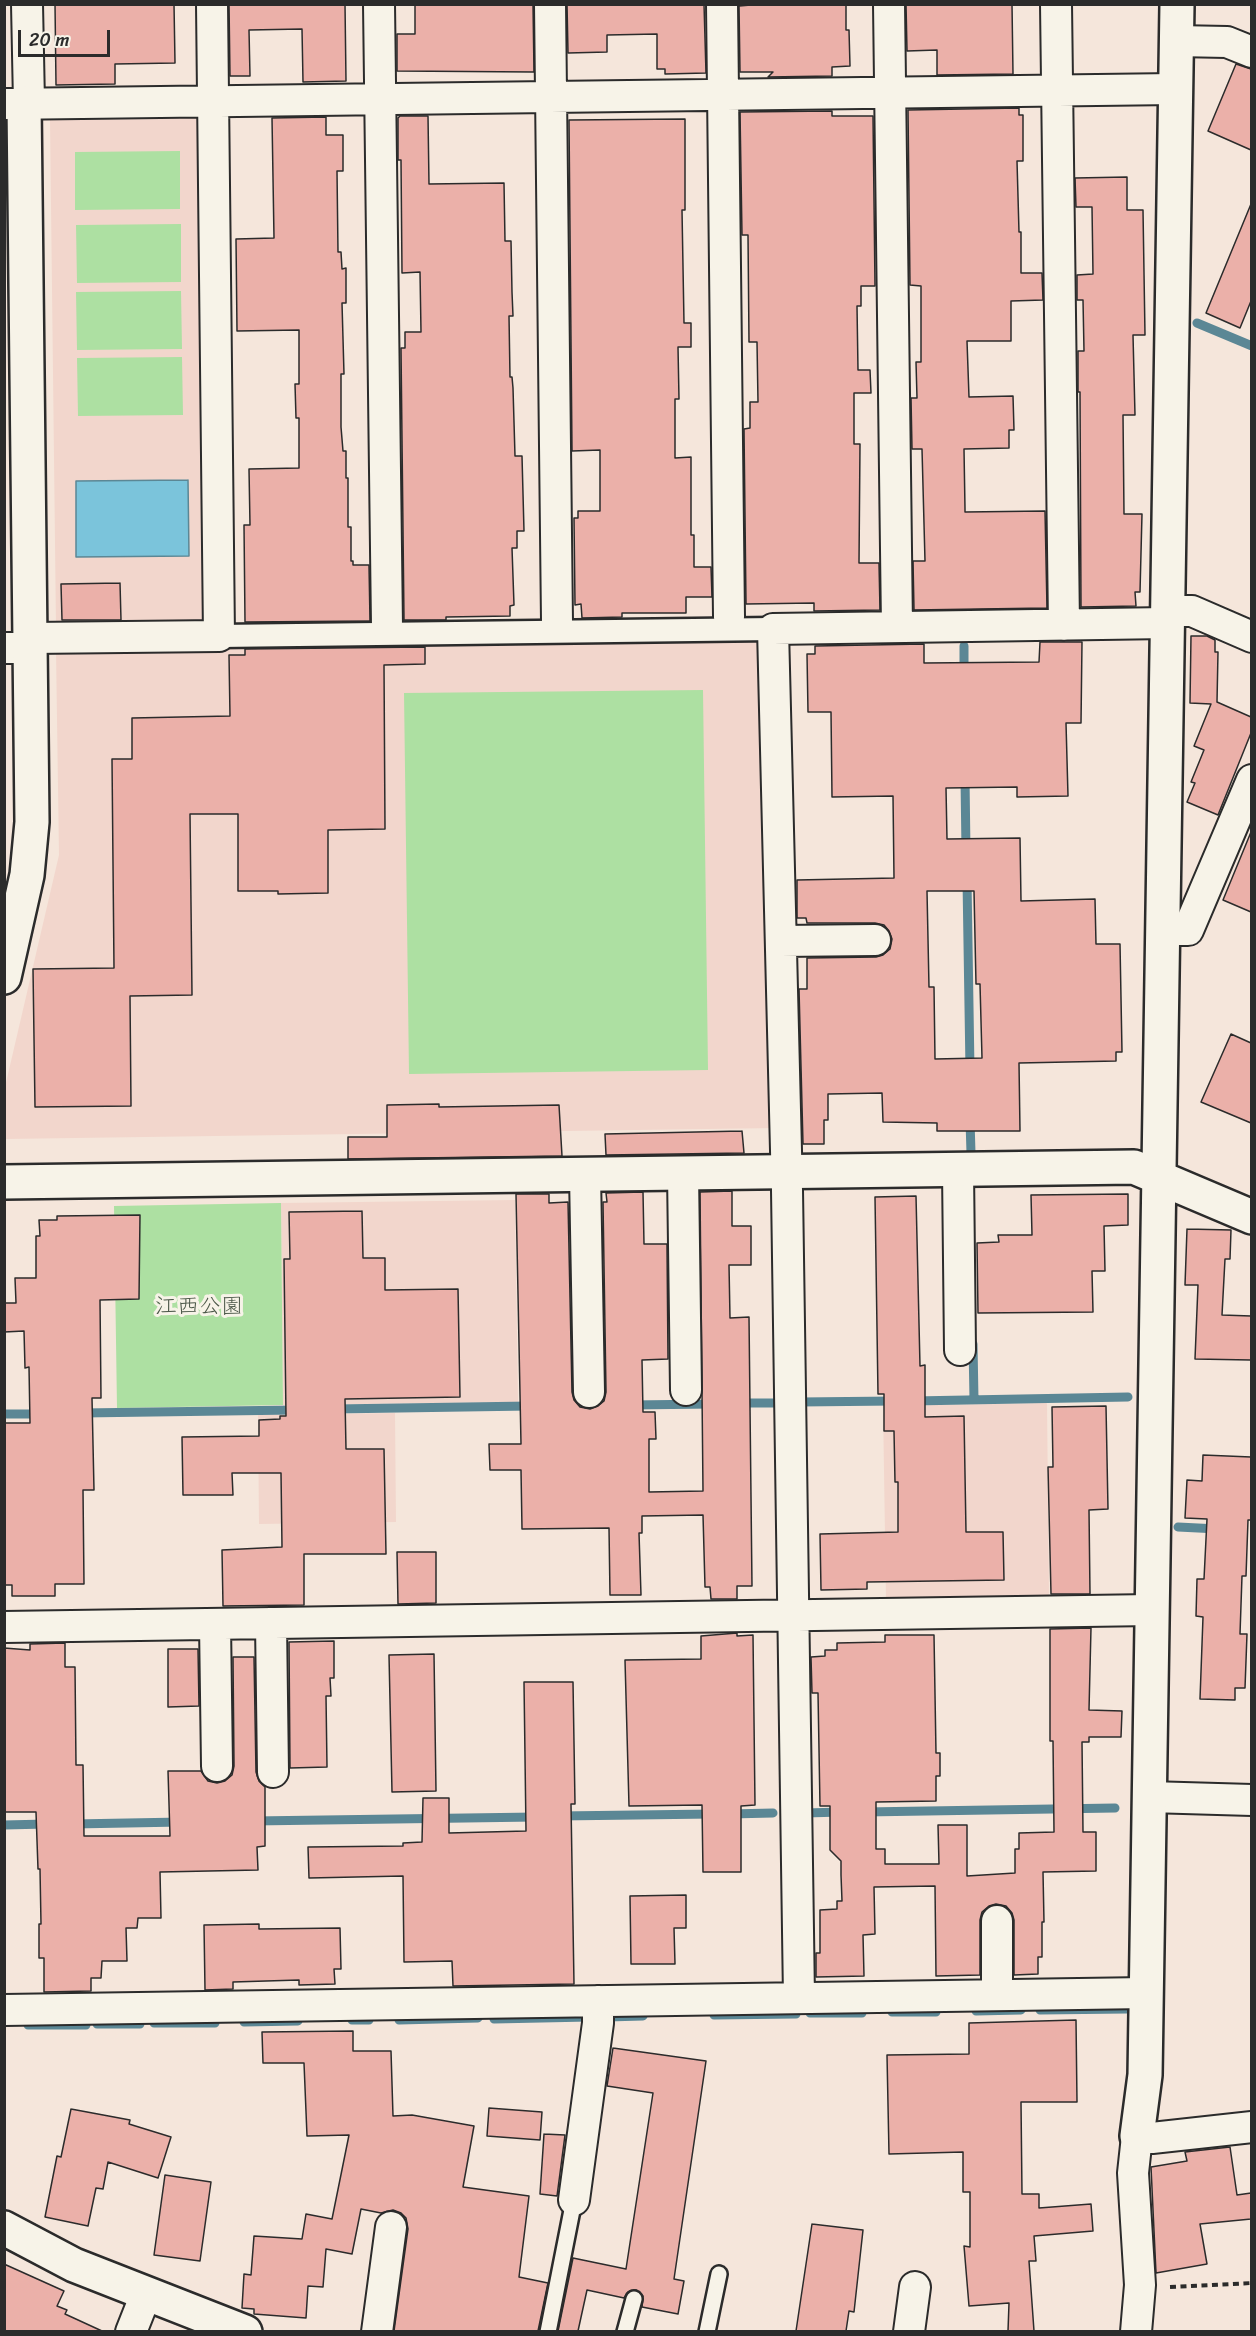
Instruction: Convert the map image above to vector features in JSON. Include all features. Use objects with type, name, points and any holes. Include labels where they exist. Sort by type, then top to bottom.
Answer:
[{"type":"street","points":[[4,976],[27,875],[31,849],[33,796],[22,645],[19,103],[27,4]]},
{"type":"street","points":[[212,4],[219,636]]},
{"type":"street","points":[[379,4],[387,630]]},
{"type":"street","points":[[550,4],[557,627]]},
{"type":"street","points":[[722,4],[729,623]]},
{"type":"street","points":[[889,4],[897,627]]},
{"type":"street","points":[[1056,4],[1064,625]]},
{"type":"street","points":[[1136,2331],[1140,2288],[1133,2173],[1145,2075],[1177,4]]},
{"type":"street","points":[[1176,41],[1227,42],[1251,52]]},
{"type":"street","points":[[19,103],[1175,89]]},
{"type":"street","points":[[22,645],[387,630],[729,623],[773,629],[1064,625],[1167,617],[1192,611],[1251,637]]},
{"type":"street","points":[[773,629],[787,1172],[798,1998]]},
{"type":"street","points":[[1162,930],[1188,930],[1251,780]]},
{"type":"street","points":[[781,941],[875,940]]},
{"type":"street","points":[[4,1182],[1134,1167],[1251,1217]]},
{"type":"street","points":[[958,1170],[960,1350]]},
{"type":"street","points":[[683,1173],[686,1390]]},
{"type":"street","points":[[585,1175],[589,1392]]},
{"type":"street","points":[[4,1627],[1152,1610]]},
{"type":"street","points":[[271,1623],[273,1772]]},
{"type":"street","points":[[215,1624],[217,1766]]},
{"type":"street","points":[[1149,1797],[1251,1800]]},
{"type":"street","points":[[997,1921],[997,1995]]},
{"type":"street","points":[[4,2010],[1146,1993]]},
{"type":"street","points":[[574,2200],[598,2023],[598,2001]]},
{"type":"street","points":[[1137,2136],[1152,2138],[1251,2127]]},
{"type":"street","points":[[377,2331],[391,2227]]},
{"type":"street","points":[[4,2228],[74,2265],[244,2331]]},
{"type":"street","points":[[909,2331],[915,2287]]},
{"type":"street","points":[[131,2331],[146,2294]]},
{"type":"lane","points":[[548,2331],[574,2200]]},
{"type":"lane","points":[[707,2331],[719,2274]]},
{"type":"lane","points":[[625,2331],[634,2299]]},
{"type":"path","points":[[1140,2288],[1251,2283]]},
{"type":"shaded area","points":[[195,117],[202,124],[208,625],[56,627],[50,119]]},
{"type":"shaded area","points":[[764,640],[777,1128],[5,1139],[5,1087],[59,855],[56,650]]},
{"type":"shaded area","points":[[515,1200],[518,1402],[283,1405],[281,1203]]},
{"type":"shaded area","points":[[1047,1403],[1049,1598],[886,1600],[883,1406]]},
{"type":"shaded area","points":[[395,1413],[396,1522],[259,1524],[258,1415]]},
{"type":"green space","points":[[180,151],[180,209],[75,210],[75,152]]},
{"type":"green space","points":[[181,224],[181,282],[77,283],[76,225]]},
{"type":"green space","points":[[181,291],[182,349],[77,350],[76,292]]},
{"type":"green space","points":[[182,357],[183,415],[78,416],[77,358]]},
{"type":"green space","points":[[703,690],[708,1070],[409,1074],[404,693]]},
{"type":"green space","name":"江西公園","points":[[281,1203],[283,1405],[117,1408],[114,1206]]},
{"type":"water","points":[[188,480],[189,556],[76,557],[76,481]]},
{"type":"building","points":[[55,4],[174,4],[175,63],[115,64],[115,84],[56,85]]},
{"type":"building","points":[[229,4],[345,4],[346,81],[303,82],[302,29],[249,30],[250,76],[230,76]]},
{"type":"building","points":[[415,4],[533,4],[534,72],[397,71],[397,34],[415,34]]},
{"type":"building","points":[[567,4],[704,4],[706,73],[665,74],[665,69],[657,69],[657,34],[607,35],[607,52],[568,53]]},
{"type":"building","points":[[846,4],[850,66],[832,67],[832,76],[768,77],[773,72],[740,72],[739,6]]},
{"type":"building","points":[[906,4],[1012,4],[1013,74],[937,75],[937,50],[907,51]]},
{"type":"building","points":[[1236,64],[1251,69],[1251,150],[1208,131]]},
{"type":"building","points":[[1019,108],[1019,115],[1023,115],[1023,161],[1017,161],[1021,273],[1042,273],[1043,300],[1011,301],[1011,341],[967,341],[969,397],[1013,396],[1014,430],[1009,430],[1009,448],[964,449],[965,512],[1045,511],[1047,608],[914,610],[913,561],[925,561],[922,449],[912,449],[911,398],[917,398],[916,362],[921,362],[921,286],[910,285],[908,110]]},
{"type":"building","points":[[832,111],[832,116],[873,116],[875,286],[861,286],[861,306],[857,306],[858,370],[870,370],[871,393],[854,393],[854,444],[860,444],[859,563],[879,563],[880,610],[814,611],[814,603],[746,604],[744,429],[750,428],[750,402],[758,402],[757,342],[749,342],[748,235],[742,235],[740,112]]},
{"type":"building","points":[[400,116],[428,116],[429,184],[504,183],[505,241],[511,241],[513,316],[509,316],[510,377],[512,377],[513,388],[515,456],[522,456],[524,531],[517,531],[517,548],[512,548],[514,605],[510,606],[510,616],[404,620],[401,348],[405,348],[405,332],[421,332],[420,272],[402,273],[401,160],[398,160],[398,118]]},
{"type":"building","points":[[326,117],[326,135],[343,135],[343,171],[337,171],[338,252],[341,252],[342,269],[346,268],[346,303],[342,303],[344,374],[341,374],[341,427],[343,451],[346,451],[351,561],[353,565],[369,565],[370,621],[245,622],[244,525],[250,525],[249,469],[299,468],[299,418],[296,418],[295,384],[299,384],[299,330],[237,331],[236,239],[274,238],[272,118]]},
{"type":"building","points":[[685,119],[685,210],[682,210],[684,323],[691,323],[691,347],[678,347],[679,399],[675,399],[675,458],[691,457],[691,535],[694,535],[694,567],[711,567],[712,597],[686,597],[686,613],[622,613],[622,617],[582,618],[581,604],[575,605],[574,518],[578,518],[578,511],[600,511],[600,450],[572,451],[569,120]]},
{"type":"building","points":[[1127,177],[1127,210],[1143,210],[1145,335],[1133,335],[1135,415],[1123,415],[1124,514],[1142,514],[1140,592],[1135,592],[1136,606],[1081,607],[1078,351],[1084,351],[1083,300],[1077,300],[1077,275],[1093,274],[1092,207],[1076,207],[1075,178]]},
{"type":"building","points":[[1251,204],[1251,301],[1240,328],[1206,313]]},
{"type":"building","points":[[120,583],[121,620],[62,620],[61,584]]},
{"type":"building","points":[[1191,636],[1207,636],[1215,640],[1215,652],[1218,652],[1217,702],[1251,717],[1251,733],[1218,815],[1187,802],[1195,783],[1191,782],[1204,750],[1194,746],[1211,704],[1190,703]]},
{"type":"building","points":[[1040,642],[1082,642],[1081,723],[1066,723],[1068,796],[1017,797],[1017,787],[946,788],[947,839],[1020,838],[1021,901],[1095,899],[1096,944],[1120,944],[1122,1052],[1116,1052],[1116,1061],[1019,1063],[1020,1131],[937,1131],[937,1123],[883,1122],[882,1093],[828,1094],[828,1120],[824,1120],[824,1144],[803,1144],[799,989],[807,989],[807,958],[876,957],[890,949],[892,939],[884,925],[875,923],[807,923],[806,918],[797,918],[797,880],[894,878],[893,796],[832,797],[831,712],[808,712],[807,654],[815,654],[815,646],[924,644],[924,663],[1039,662]],"holes":[[[927,891],[974,891],[976,984],[980,984],[982,1058],[935,1059],[934,987],[929,987]]]},
{"type":"building","points":[[425,647],[425,664],[384,665],[385,829],[328,830],[328,893],[278,894],[278,891],[238,891],[238,814],[190,814],[192,995],[130,996],[131,1106],[35,1107],[33,969],[114,968],[112,759],[132,759],[132,718],[230,716],[229,655],[245,655],[245,649]]},
{"type":"building","points":[[1251,832],[1251,912],[1223,900]]},
{"type":"building","points":[[1231,1034],[1251,1043],[1251,1123],[1201,1102]]},
{"type":"building","points":[[439,1104],[439,1107],[559,1105],[562,1156],[348,1159],[348,1137],[387,1137],[387,1105]]},
{"type":"building","points":[[742,1131],[744,1153],[606,1155],[605,1134]]},
{"type":"building","points":[[732,1191],[732,1226],[751,1226],[751,1265],[729,1265],[730,1318],[749,1317],[752,1586],[737,1586],[737,1599],[711,1599],[710,1587],[705,1587],[703,1515],[642,1516],[642,1533],[639,1533],[641,1595],[610,1595],[609,1528],[522,1529],[521,1470],[490,1470],[489,1444],[521,1444],[516,1194],[549,1194],[549,1203],[568,1202],[572,1392],[574,1400],[580,1407],[590,1409],[598,1406],[604,1401],[606,1392],[603,1202],[607,1202],[606,1193],[643,1192],[644,1244],[667,1244],[668,1359],[642,1360],[643,1412],[655,1412],[656,1439],[649,1439],[649,1492],[703,1491],[700,1192]]},
{"type":"building","points":[[1128,1194],[1128,1225],[1104,1226],[1105,1271],[1092,1271],[1093,1312],[978,1313],[977,1243],[999,1242],[998,1235],[1032,1235],[1031,1195]]},
{"type":"building","points":[[916,1196],[920,1366],[925,1365],[925,1417],[964,1416],[966,1532],[1003,1532],[1004,1580],[867,1582],[867,1589],[821,1590],[820,1534],[898,1532],[898,1482],[895,1482],[894,1431],[884,1431],[884,1394],[878,1394],[875,1197]]},
{"type":"building","points":[[362,1211],[363,1258],[385,1258],[385,1290],[458,1289],[460,1397],[345,1399],[346,1449],[384,1449],[386,1554],[304,1554],[304,1605],[223,1606],[222,1550],[282,1547],[281,1473],[232,1473],[233,1495],[183,1495],[182,1437],[259,1436],[259,1420],[280,1419],[280,1416],[286,1416],[284,1259],[290,1259],[289,1212]]},
{"type":"building","points":[[140,1215],[139,1299],[100,1300],[101,1398],[92,1398],[94,1490],[83,1490],[84,1584],[55,1584],[55,1596],[12,1596],[12,1585],[4,1585],[4,1423],[30,1423],[29,1367],[25,1368],[24,1331],[4,1332],[4,1303],[16,1303],[15,1278],[36,1278],[36,1236],[40,1236],[39,1220],[57,1220],[57,1216]]},
{"type":"building","points":[[1187,1229],[1231,1230],[1230,1259],[1225,1259],[1222,1315],[1251,1316],[1251,1360],[1195,1359],[1198,1285],[1185,1285]]},
{"type":"building","points":[[1106,1406],[1108,1509],[1089,1510],[1090,1594],[1051,1594],[1048,1467],[1053,1467],[1052,1407]]},
{"type":"building","points":[[1203,1455],[1251,1457],[1251,1520],[1248,1520],[1246,1576],[1242,1576],[1240,1634],[1247,1634],[1245,1688],[1235,1688],[1235,1700],[1200,1699],[1203,1617],[1196,1616],[1197,1579],[1204,1579],[1207,1519],[1185,1518],[1187,1480],[1202,1481]]},
{"type":"building","points":[[397,1552],[436,1552],[436,1603],[398,1604]]},
{"type":"building","points":[[1091,1628],[1089,1710],[1122,1711],[1121,1737],[1089,1737],[1089,1742],[1082,1742],[1083,1832],[1096,1832],[1096,1871],[1043,1872],[1044,1922],[1042,1922],[1042,1957],[1038,1957],[1038,1974],[1014,1975],[1014,1920],[1006,1906],[996,1904],[982,1912],[980,1920],[980,1975],[936,1976],[935,1886],[874,1887],[875,1934],[863,1935],[864,1976],[816,1977],[816,1953],[820,1953],[820,1910],[837,1909],[837,1901],[842,1901],[841,1861],[830,1850],[830,1806],[820,1806],[818,1693],[812,1693],[811,1657],[825,1656],[825,1650],[837,1650],[837,1643],[885,1642],[885,1635],[934,1635],[936,1753],[940,1753],[940,1776],[936,1776],[936,1801],[876,1802],[876,1849],[885,1849],[885,1864],[939,1864],[938,1825],[967,1825],[967,1876],[1015,1873],[1015,1849],[1019,1849],[1019,1833],[1054,1832],[1053,1741],[1050,1741],[1050,1629]]},
{"type":"building","points":[[737,1633],[737,1636],[753,1635],[755,1805],[741,1806],[741,1872],[703,1872],[702,1805],[629,1806],[625,1660],[701,1659],[701,1636]]},
{"type":"building","points":[[334,1641],[334,1678],[330,1678],[331,1696],[326,1696],[327,1767],[290,1768],[289,1642]]},
{"type":"building","points":[[65,1643],[65,1667],[75,1667],[76,1765],[83,1765],[84,1836],[170,1836],[168,1771],[201,1771],[208,1781],[217,1783],[225,1781],[232,1775],[234,1766],[233,1657],[254,1657],[256,1772],[259,1781],[265,1787],[265,1846],[257,1847],[258,1870],[160,1872],[161,1918],[138,1918],[137,1928],[126,1928],[127,1961],[102,1961],[101,1978],[91,1978],[91,1991],[44,1992],[44,1958],[39,1958],[40,1869],[38,1869],[36,1812],[4,1812],[4,1648],[30,1650],[30,1644]]},
{"type":"building","points":[[168,1649],[198,1649],[199,1706],[168,1707]]},
{"type":"building","points":[[434,1654],[436,1791],[392,1792],[389,1655]]},
{"type":"building","points":[[524,1682],[573,1682],[575,1804],[571,1804],[574,1984],[453,1986],[452,1961],[404,1962],[403,1876],[309,1878],[308,1847],[403,1846],[403,1843],[422,1842],[423,1798],[449,1798],[449,1833],[526,1831]]},
{"type":"building","points":[[686,1895],[686,1928],[674,1928],[675,1964],[631,1964],[630,1896]]},
{"type":"building","points":[[259,1924],[259,1929],[340,1928],[341,1969],[334,1969],[335,1984],[299,1985],[299,1980],[233,1982],[233,1989],[205,1990],[204,1925]]},
{"type":"building","points":[[1076,2020],[1077,2102],[1021,2102],[1022,2194],[1039,2194],[1039,2208],[1091,2204],[1093,2231],[1034,2236],[1036,2261],[1029,2261],[1034,2331],[1008,2331],[1009,2303],[969,2306],[964,2246],[970,2247],[970,2192],[963,2192],[963,2152],[889,2154],[887,2055],[969,2054],[969,2023]]},
{"type":"building","points":[[353,2031],[353,2051],[391,2051],[393,2116],[412,2115],[474,2126],[463,2187],[529,2196],[519,2277],[548,2283],[538,2331],[394,2331],[408,2229],[406,2218],[393,2210],[381,2213],[361,2209],[352,2254],[326,2249],[323,2287],[308,2286],[306,2318],[254,2314],[254,2309],[242,2308],[244,2274],[251,2275],[254,2236],[302,2239],[306,2214],[332,2219],[349,2135],[307,2136],[304,2063],[263,2063],[262,2032]]},
{"type":"building","points":[[613,2048],[706,2061],[674,2279],[684,2281],[678,2314],[642,2307],[643,2296],[636,2290],[628,2292],[624,2298],[587,2290],[578,2331],[558,2331],[573,2258],[626,2269],[653,2093],[607,2086]]},
{"type":"building","points":[[489,2108],[542,2112],[540,2140],[487,2136]]},
{"type":"building","points":[[71,2109],[130,2120],[129,2124],[171,2137],[158,2178],[108,2162],[103,2189],[96,2188],[88,2226],[45,2217],[57,2156],[61,2157]]},
{"type":"building","points":[[544,2134],[565,2135],[557,2196],[540,2194]]},
{"type":"building","points":[[1230,2147],[1237,2195],[1251,2193],[1251,2219],[1200,2224],[1207,2264],[1156,2273],[1151,2167],[1187,2161],[1185,2152]]},
{"type":"building","points":[[165,2175],[211,2182],[200,2261],[154,2255]]},
{"type":"building","points":[[812,2224],[863,2230],[854,2312],[849,2311],[846,2331],[796,2331]]},
{"type":"building","points":[[4,2264],[64,2291],[57,2306],[67,2310],[65,2314],[102,2331],[4,2331]]},
{"type":"waterway","points":[[1197,323],[1252,346]]},
{"type":"waterway","points":[[964,646],[964,674]]},
{"type":"waterway","points":[[965,778],[966,851]]},
{"type":"waterway","points":[[967,880],[970,1070]]},
{"type":"waterway","points":[[970,1120],[971,1153]]},
{"type":"waterway","points":[[973,1344],[974,1400]]},
{"type":"waterway","points":[[913,1401],[1128,1397]]},
{"type":"waterway","points":[[799,1402],[896,1401]]},
{"type":"waterway","points":[[739,1403],[781,1403]]},
{"type":"waterway","points":[[631,1405],[713,1404]]},
{"type":"waterway","points":[[568,1406],[611,1405]]},
{"type":"waterway","points":[[334,1409],[530,1406]]},
{"type":"waterway","points":[[82,1413],[296,1410]]},
{"type":"waterway","points":[[4,1414],[41,1414]]},
{"type":"waterway","points":[[1178,1527],[1218,1529]]},
{"type":"waterway","points":[[864,1812],[1115,1808]]},
{"type":"waterway","points":[[805,1813],[842,1812]]},
{"type":"waterway","points":[[730,1814],[773,1813]]},
{"type":"waterway","points":[[559,1816],[713,1814]]},
{"type":"waterway","points":[[253,1821],[536,1817]]},
{"type":"waterway","points":[[73,1824],[182,1822]]},
{"type":"waterway","points":[[4,1825],[47,1824]]},
{"type":"waterway","points":[[1040,2010],[1127,2009]]},
{"type":"waterway","points":[[976,2011],[1021,2010]]},
{"type":"waterway","points":[[892,2012],[936,2012]]},
{"type":"waterway","points":[[810,2013],[862,2013]]},
{"type":"waterway","points":[[714,2015],[796,2014]]},
{"type":"waterway","points":[[607,2017],[643,2016]]},
{"type":"waterway","points":[[494,2019],[589,2017]]},
{"type":"waterway","points":[[399,2020],[478,2018]]},
{"type":"waterway","points":[[352,2020],[369,2020]]},
{"type":"waterway","points":[[244,2022],[298,2021]]},
{"type":"waterway","points":[[154,2023],[215,2023]]},
{"type":"waterway","points":[[97,2024],[140,2024]]},
{"type":"waterway","points":[[28,2025],[86,2025]]}]
